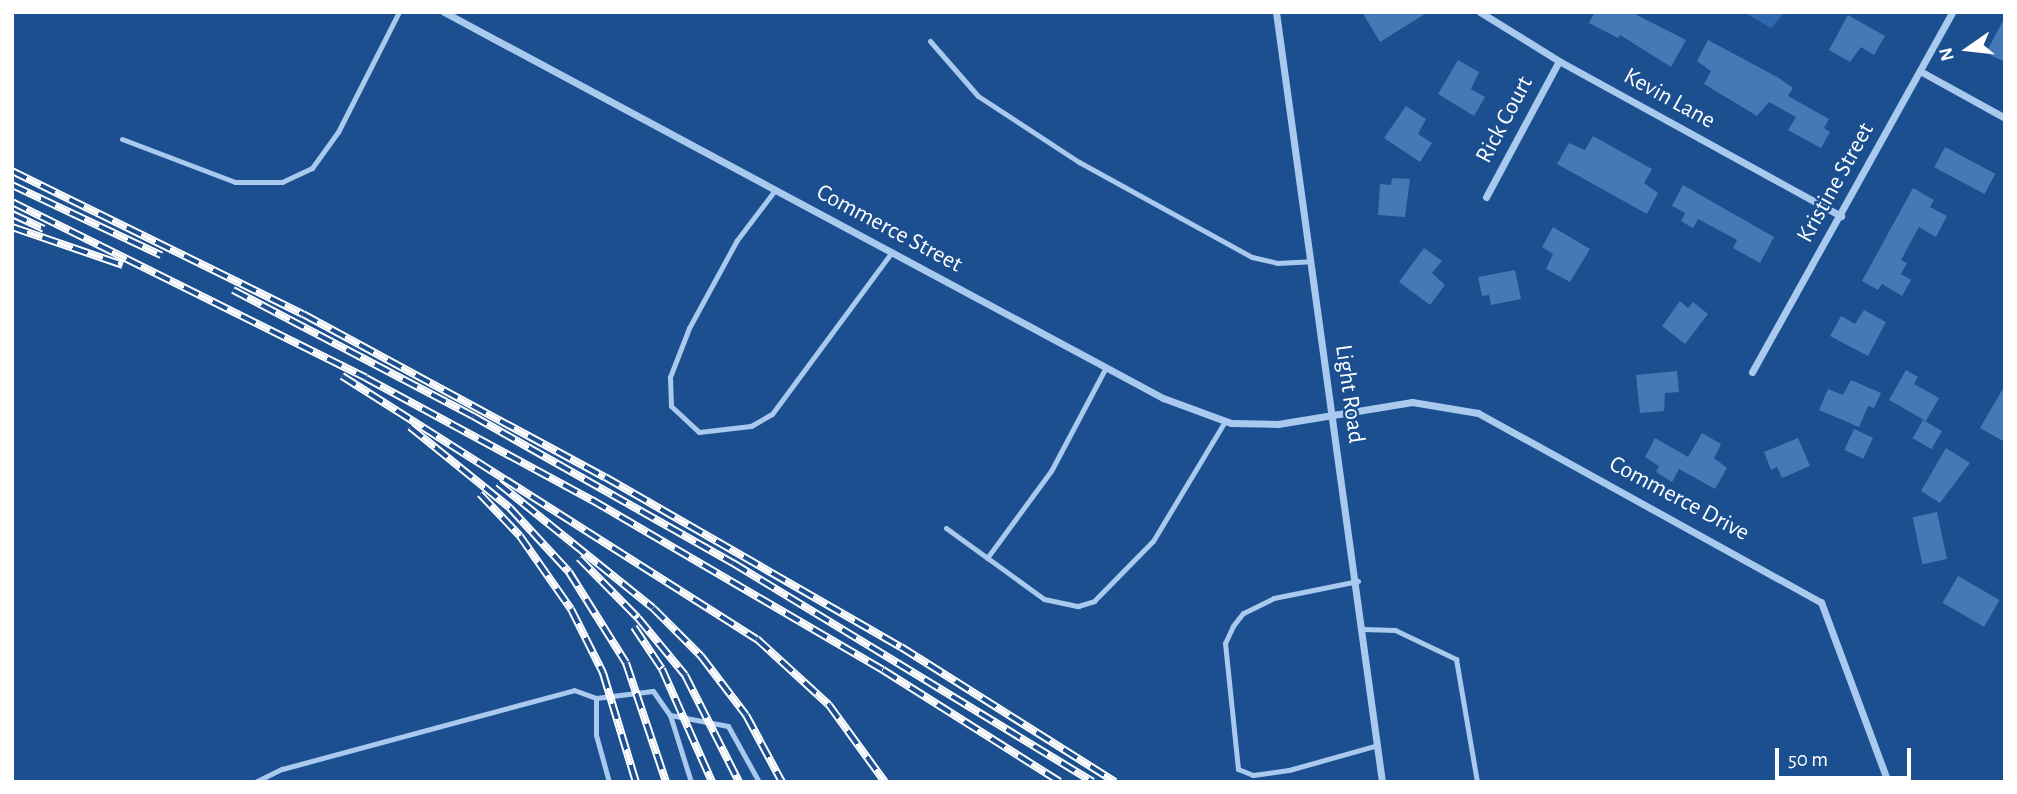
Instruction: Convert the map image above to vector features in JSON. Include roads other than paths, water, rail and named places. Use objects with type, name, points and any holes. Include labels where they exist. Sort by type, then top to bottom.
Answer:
[{"type":"street","name":"Commerce Street","points":[[443,12],[1163,398],[1225,421],[1278,424],[1332,414]]},
{"type":"street","name":"Light Road","points":[[1276,12],[1358,581],[1382,782]]},
{"type":"street","name":"Kevin Lane","points":[[1480,12],[1559,61],[1841,216]]},
{"type":"street","name":"Kristine Street","points":[[1752,372],[1952,12]]},
{"type":"street","name":"Rick Court","points":[[1486,197],[1559,61]]},
{"type":"street","points":[[1920,71],[2005,118]]},
{"type":"street","name":"Commerce Drive","points":[[1332,414],[1412,402],[1478,413],[1821,602],[1888,782]]},
{"type":"lane","points":[[122,139],[235,182],[282,182],[312,168],[338,132],[399,12]]},
{"type":"lane","points":[[930,41],[978,96],[1079,162],[1252,257],[1267,263],[1311,261]]},
{"type":"lane","points":[[775,190],[737,240],[689,328],[670,377],[671,406],[699,432],[751,426],[772,414],[892,253]]},
{"type":"lane","points":[[987,558],[1051,471],[1106,367]]},
{"type":"lane","points":[[946,528],[1044,599],[1078,606],[1094,601],[1153,541],[1225,421]]},
{"type":"lane","points":[[1358,581],[1274,597],[1243,613],[1233,626],[1225,643],[1238,769],[1253,775],[1289,770],[1378,745]]},
{"type":"lane","points":[[1363,629],[1395,630],[1456,659],[1477,782]]},
{"type":"lane","points":[[254,782],[282,769],[574,690],[596,698],[653,691],[670,715],[691,782]]},
{"type":"lane","points":[[596,698],[596,735],[609,782]]},
{"type":"lane","points":[[670,715],[728,726],[758,782]]},
{"type":"railway","points":[[12,171],[303,314],[605,477],[901,647],[1115,782]]},
{"type":"railway","points":[[12,185],[161,255]]},
{"type":"railway","points":[[12,202],[366,378],[592,500],[883,670],[1060,782]]},
{"type":"railway","points":[[12,214],[44,229]]},
{"type":"railway","points":[[12,227],[123,265]]},
{"type":"railway","points":[[233,290],[473,416],[733,563],[1093,782]]},
{"type":"railway","points":[[342,376],[757,639],[829,705],[885,782]]},
{"type":"railway","points":[[410,427],[510,508],[569,572],[626,663],[666,782]]},
{"type":"railway","points":[[498,483],[653,608],[701,656],[746,715],[782,782]]},
{"type":"railway","points":[[480,494],[520,536],[571,609],[603,673],[636,782]]},
{"type":"railway","points":[[579,558],[638,618],[685,675],[739,782]]},
{"type":"railway","points":[[634,627],[662,669],[712,782]]}]
